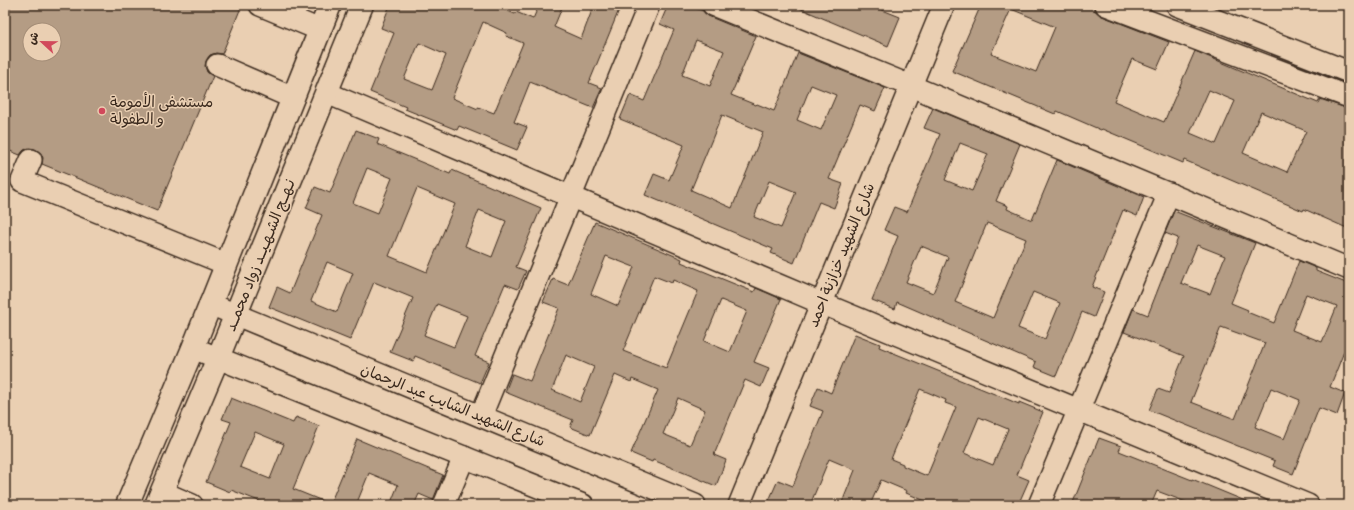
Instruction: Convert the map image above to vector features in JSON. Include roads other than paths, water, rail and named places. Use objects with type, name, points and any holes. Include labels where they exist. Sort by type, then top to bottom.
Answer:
[{"type":"main road","name":"نـهــج الشـهـيــد زواد محمــد","points":[[127,505],[193,348],[330,5]]},
{"type":"main road","name":"نـهــج الشـهـيــد زواد محمــد","points":[[159,499],[362,5]]},
{"type":"street","points":[[260,5],[320,30]]},
{"type":"street","points":[[481,416],[649,5]]},
{"type":"street","points":[[713,5],[1349,269]]},
{"type":"street","name":"شارع الشهيد خزازنة احمد","points":[[739,505],[944,5]]},
{"type":"street","points":[[1106,5],[1349,98]]},
{"type":"street","points":[[1177,5],[1349,72]]},
{"type":"street","points":[[217,65],[293,98]]},
{"type":"street","points":[[327,93],[821,303],[1308,505]]},
{"type":"street","points":[[32,160],[22,181],[226,264]]},
{"type":"street","points":[[1040,505],[1169,193]]},
{"type":"street","name":"شارع الشهيد الشايب عبد الرحمان","points":[[210,304],[695,505]]},
{"type":"street","points":[[193,348],[583,505]]},
{"type":"street","points":[[444,505],[464,457]]},
{"type":"street","points":[[159,499],[192,505]]},
{"type":"place","name":"مستشفى الأمومة و الطفولة","points":[[102,111]]}]
